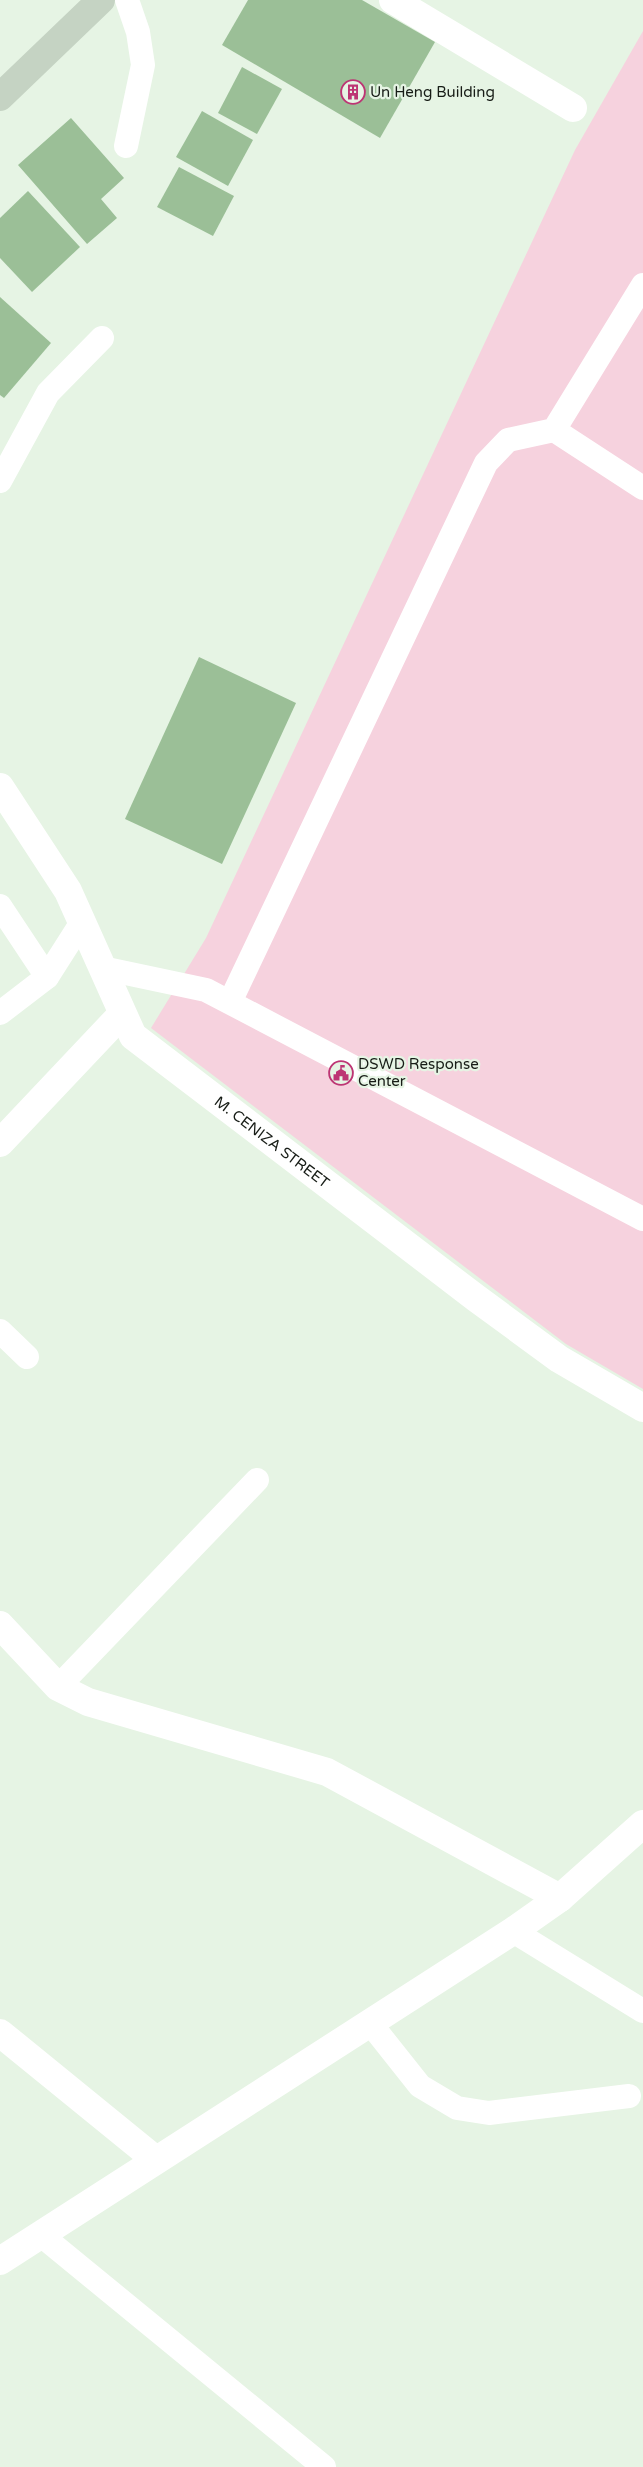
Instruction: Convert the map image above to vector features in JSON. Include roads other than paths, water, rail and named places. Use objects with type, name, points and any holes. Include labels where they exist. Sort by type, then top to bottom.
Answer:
[{"type":"main road","points":[[0,97],[102,0]]},
{"type":"street","points":[[393,0],[573,108]]},
{"type":"street","name":"M. CENIZA STREET","points":[[0,787],[68,891],[133,1036],[468,1292],[559,1359],[643,1408]]},
{"type":"street","points":[[0,1143],[122,1014]]},
{"type":"street","points":[[0,1625],[58,1687],[88,1702],[327,1772],[560,1898]]},
{"type":"street","points":[[0,2261],[513,1931],[560,1898],[643,1824]]},
{"type":"street","points":[[0,2033],[156,2160]]},
{"type":"lane","points":[[126,146],[143,64],[138,32],[127,0]]},
{"type":"lane","points":[[554,430],[643,285]]},
{"type":"lane","points":[[0,481],[48,393],[102,338]]},
{"type":"lane","points":[[230,1002],[486,463],[508,440],[554,430],[643,488]]},
{"type":"lane","points":[[0,906],[47,977]]},
{"type":"lane","points":[[0,1014],[47,977],[82,922]]},
{"type":"lane","points":[[102,968],[206,990],[643,1218]]},
{"type":"lane","points":[[0,1331],[27,1357]]},
{"type":"lane","points":[[58,1687],[258,1480]]},
{"type":"lane","points":[[513,1931],[643,2011]]},
{"type":"lane","points":[[370,2023],[420,2086],[457,2108],[489,2113],[629,2096]]},
{"type":"lane","points":[[41,2235],[324,2467]]},
{"type":"place","name":"Un Heng Building","points":[[353,92]]},
{"type":"place","name":"DSWD Response Center","points":[[341,1073]]}]
